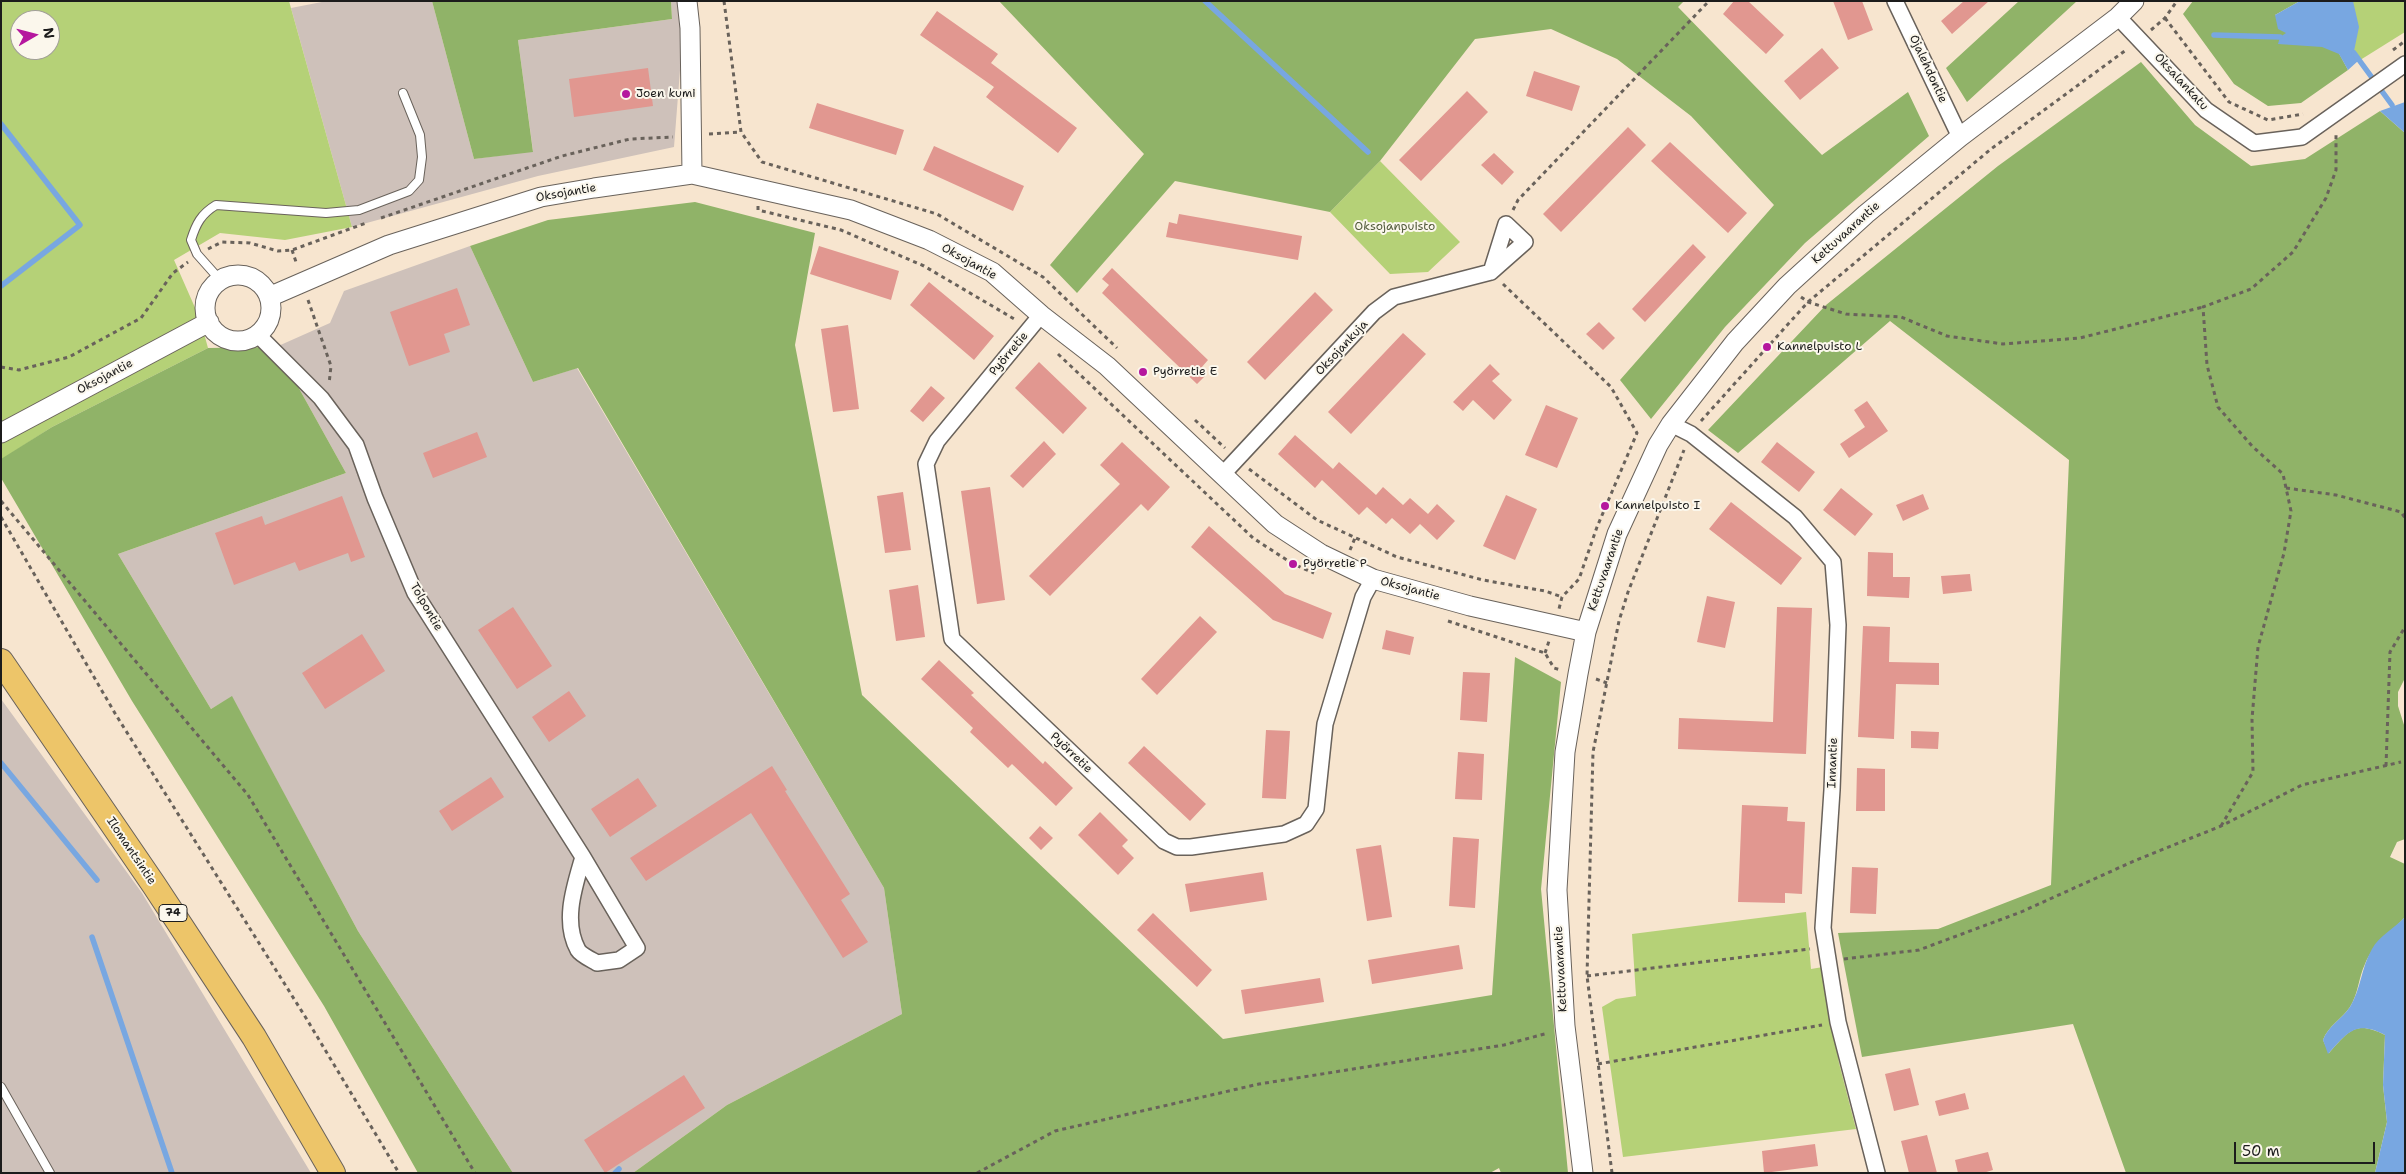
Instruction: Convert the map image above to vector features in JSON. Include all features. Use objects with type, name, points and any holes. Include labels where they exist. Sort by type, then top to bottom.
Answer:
[{"type":"main road","name":"Ilomantsintie","points":[[1,661],[154,885],[254,1037],[333,1173]]},
{"type":"street","points":[[687,1],[690,28],[692,174]]},
{"type":"street","name":"Ojalehdontie","points":[[1896,1],[1960,137]]},
{"type":"street","name":"Kettuvaarantie","points":[[1583,1173],[1565,1026],[1557,890],[1565,752],[1586,632],[1617,534],[1658,445],[1671,424],[1735,342],[1787,286],[1866,214],[1960,137],[2118,17],[2134,1]]},
{"type":"street","name":"Oksalankatu","points":[[2118,17],[2141,39],[2206,110],[2254,143],[2302,137],[2405,64]]},
{"type":"street","name":"Oksojantie","points":[[269,297],[388,245],[541,197],[692,174],[851,210],[929,240],[992,272],[1041,315],[1107,366],[1275,524],[1321,554],[1373,579],[1586,632]]},
{"type":"street","points":[[1491,272],[1506,224]]},
{"type":"street","name":"Oksojankuja","points":[[1223,474],[1374,312],[1394,297],[1491,272],[1525,242],[1506,224]]},
{"type":"street","points":[[236,276],[246,277],[256,281],[269,297],[271,307],[270,318],[258,335],[240,341],[230,340],[214,330],[209,322],[206,302],[210,292],[221,281],[236,276]]},
{"type":"street","name":"Pyörretie","points":[[1041,315],[937,441],[926,464],[952,639],[1164,841],[1177,846],[1191,847],[1284,834],[1306,824],[1316,810],[1325,724],[1363,597],[1373,579]]},
{"type":"street","name":"Oksojantie","points":[[1,433],[209,322]]},
{"type":"street","name":"Tolpontie","points":[[258,335],[321,398],[356,445],[375,498],[415,593],[583,857],[637,948],[618,960],[597,963],[578,951],[570,925],[572,895],[583,857]]},
{"type":"street","name":"Innantie","points":[[1671,424],[1691,434],[1795,517],[1833,562],[1838,625],[1832,790],[1823,928],[1838,1022],[1877,1173]]},
{"type":"lane","points":[[221,281],[197,254],[191,240],[196,225],[205,212],[216,205],[326,213],[359,210],[409,191],[419,180],[422,158],[420,136],[403,93]]},
{"type":"lane","points":[[1,1087],[50,1173]]},
{"type":"path","points":[[380,218],[562,156],[630,139],[741,132],[724,1]]},
{"type":"path","points":[[1506,224],[1518,200],[1709,1]]},
{"type":"path","points":[[1612,1173],[1587,976],[1593,752],[1619,621],[1628,592],[1691,434],[1808,302],[1991,149],[2141,39],[2165,18],[2177,1]]},
{"type":"path","points":[[2165,18],[2229,102],[2268,120],[2306,114]]},
{"type":"path","points":[[2389,52],[2405,41]]},
{"type":"path","points":[[1787,286],[1808,302],[1846,314],[1901,317],[1947,336],[2003,344],[2080,338],[2203,307],[2251,288],[2293,252],[2326,198],[2336,170],[2336,113]]},
{"type":"path","points":[[1,367],[19,370],[68,357],[141,318],[174,272],[197,254],[222,242],[250,243],[278,251],[292,250],[371,221]]},
{"type":"path","points":[[292,250],[321,342],[331,366],[331,380],[321,398]]},
{"type":"path","points":[[1491,272],[1610,387],[1637,433],[1597,527],[1578,580],[1562,597],[1545,652]]},
{"type":"path","points":[[2203,307],[2206,365],[2218,407],[2252,446],[2282,474],[2291,511],[2284,553],[2258,647],[2252,719],[2253,772],[2220,826]]},
{"type":"path","points":[[2286,488],[2336,495],[2401,512],[2405,518]]},
{"type":"path","points":[[1,501],[248,795],[475,1173]]},
{"type":"path","points":[[1,517],[116,715],[306,1018],[398,1173]]},
{"type":"path","points":[[2386,766],[2390,652],[2405,627]]},
{"type":"path","points":[[1587,976],[1827,954],[1919,950],[2021,912],[2134,861],[2220,826],[2302,785],[2401,762]]},
{"type":"path","points":[[1598,1064],[1838,1022]]},
{"type":"path","points":[[977,1173],[1055,1131],[1259,1084],[1504,1046],[1529,1040],[1565,1026]]},
{"type":"shaded area","points":[[327,1],[432,1],[474,159],[533,151],[518,40],[672,19],[671,1],[679,1],[683,32],[674,147],[538,176],[352,227],[291,8]]},
{"type":"shaded area","points":[[470,246],[533,382],[577,368],[884,888],[902,1014],[727,1105],[633,1173],[513,1173],[358,931],[232,697],[211,709],[118,554],[346,473],[276,347],[330,323],[344,291]]},
{"type":"shaded area","points":[[1,699],[142,893],[311,1173],[1,1173]]},
{"type":"green space","points":[[1,1],[289,1],[352,227],[285,240],[220,233],[174,260],[200,319],[208,348],[52,427],[1,460]]},
{"type":"green space","points":[[432,1],[671,1],[672,19],[518,40],[533,152],[474,159]]},
{"type":"green space","points":[[999,1],[1684,1],[1678,7],[1822,155],[1908,92],[1929,136],[1805,243],[1725,327],[1651,419],[1620,380],[1774,205],[1691,116],[1617,59],[1551,29],[1475,39],[1380,161],[1330,212],[1175,181],[1077,293],[1050,265],[1144,154]]},
{"type":"green space","points":[[2019,1],[2077,1],[1967,102],[1946,68]]},
{"type":"green space","points":[[2193,1],[2300,1],[2275,15],[2327,31],[2348,70],[2301,103],[2268,106],[2234,84],[2183,14]]},
{"type":"green space","points":[[2339,1],[2405,1],[2405,32],[2357,62],[2340,20]]},
{"type":"green space","points":[[2141,62],[2195,125],[2251,166],[2305,159],[2380,111],[2405,133],[2405,678],[2398,692],[2398,706],[2405,728],[2405,839],[2397,842],[2390,857],[2405,864],[2405,917],[2368,957],[2350,1007],[2328,1031],[2323,1040],[2329,1053],[2348,1034],[2359,1028],[2366,1028],[2385,1035],[2383,1085],[2387,1122],[2375,1173],[2126,1173],[2073,1024],[1862,1057],[1838,933],[1938,929],[2051,885],[2069,460],[1890,321],[1738,453],[1708,430],[1826,305],[1998,166]]},
{"type":"green space","name":"Oksojanpuisto","points":[[1380,161],[1460,242],[1428,272],[1390,274],[1330,212]]},
{"type":"green space","points":[[695,202],[815,233],[795,345],[862,695],[1223,1039],[1492,995],[1515,657],[1561,682],[1541,889],[1568,1173],[1501,1173],[1499,1168],[1490,1173],[633,1173],[727,1105],[902,1014],[884,888],[578,368],[533,382],[470,246],[548,220]]},
{"type":"green space","points":[[276,347],[346,473],[118,554],[211,709],[232,696],[358,931],[513,1173],[418,1173],[324,1006],[132,701],[1,478],[1,459],[52,427],[208,348]]},
{"type":"green space","points":[[1806,912],[1811,969],[1823,967],[1839,1063],[1856,1129],[1623,1157],[1602,1007],[1616,999],[1636,996],[1632,934]]},
{"type":"water","points":[[2300,1],[2353,1],[2359,27],[2354,51],[2358,61],[2348,70],[2339,54],[2322,47],[2278,44],[2280,37],[2286,33],[2278,29],[2275,15]]},
{"type":"water","points":[[2405,102],[2405,133],[2380,111]]},
{"type":"water","points":[[2405,917],[2405,1173],[2375,1173],[2387,1122],[2383,1085],[2385,1035],[2367,1029],[2353,1031],[2347,1034],[2328,1054],[2323,1040],[2328,1031],[2354,1000],[2368,956],[2375,944]]},
{"type":"building","points":[[1734,1],[1748,1],[1784,35],[1766,54],[1723,14]]},
{"type":"building","points":[[1833,1],[1862,1],[1873,30],[1848,40]]},
{"type":"building","points":[[1964,1],[1989,1],[1952,34],[1941,21]]},
{"type":"building","points":[[937,11],[998,54],[991,63],[1077,128],[1058,153],[986,97],[994,87],[920,35]]},
{"type":"building","points":[[1822,48],[1839,68],[1800,100],[1784,81]]},
{"type":"building","points":[[648,68],[653,106],[574,117],[569,79]]},
{"type":"building","points":[[1534,71],[1580,86],[1572,111],[1526,96]]},
{"type":"building","points":[[1467,91],[1488,112],[1421,181],[1399,160]]},
{"type":"building","points":[[817,103],[904,130],[896,155],[809,128]]},
{"type":"building","points":[[1628,127],[1646,145],[1561,232],[1543,214]]},
{"type":"building","points":[[1670,142],[1747,213],[1728,233],[1651,161]]},
{"type":"building","points":[[934,146],[1024,186],[1013,211],[923,170]]},
{"type":"building","points":[[1494,153],[1514,172],[1502,185],[1481,165]]},
{"type":"building","points":[[1179,214],[1302,236],[1298,260],[1166,237],[1169,222],[1177,224]]},
{"type":"building","points":[[1693,244],[1706,257],[1645,322],[1632,309]]},
{"type":"building","points":[[819,246],[899,271],[891,300],[810,274]]},
{"type":"building","points":[[1112,268],[1208,360],[1201,368],[1207,374],[1197,384],[1102,293],[1109,285],[1102,279]]},
{"type":"building","points":[[929,282],[994,336],[974,360],[910,305]]},
{"type":"building","points":[[457,288],[470,325],[444,334],[450,352],[409,366],[390,312]]},
{"type":"building","points":[[1315,292],[1333,310],[1265,380],[1247,362]]},
{"type":"building","points":[[1599,322],[1615,338],[1603,350],[1586,334]]},
{"type":"building","points":[[848,325],[859,409],[833,412],[821,329]]},
{"type":"building","points":[[1403,333],[1426,354],[1351,434],[1328,412]]},
{"type":"building","points":[[1039,362],[1087,408],[1063,434],[1015,388]]},
{"type":"building","points":[[1490,364],[1500,374],[1492,381],[1512,400],[1494,420],[1473,400],[1463,411],[1453,402]]},
{"type":"building","points":[[931,386],[945,398],[923,422],[910,411]]},
{"type":"building","points":[[1867,401],[1888,431],[1849,458],[1840,444],[1865,427],[1854,410]]},
{"type":"building","points":[[1546,405],[1578,418],[1557,468],[1525,455]]},
{"type":"building","points":[[477,432],[487,457],[433,478],[423,453]]},
{"type":"building","points":[[1295,435],[1333,469],[1339,462],[1376,495],[1383,487],[1403,505],[1410,498],[1428,514],[1437,504],[1455,521],[1437,540],[1420,524],[1410,534],[1392,518],[1386,524],[1367,507],[1359,515],[1322,480],[1315,488],[1278,454]]},
{"type":"building","points":[[1044,441],[1056,454],[1023,488],[1010,476]]},
{"type":"building","points":[[1122,442],[1170,487],[1148,511],[1141,504],[1050,596],[1029,576],[1120,484],[1100,465]]},
{"type":"building","points":[[1777,442],[1815,472],[1799,492],[1761,462]]},
{"type":"building","points":[[990,487],[1005,600],[977,604],[961,491]]},
{"type":"building","points":[[1841,488],[1873,514],[1855,536],[1823,510]]},
{"type":"building","points":[[903,492],[911,550],[885,553],[877,496]]},
{"type":"building","points":[[1923,494],[1929,509],[1903,521],[1896,505]]},
{"type":"building","points":[[1506,495],[1537,509],[1515,560],[1483,546]]},
{"type":"building","points":[[342,496],[365,557],[351,562],[348,553],[299,571],[295,562],[234,585],[215,533],[262,516],[265,525]]},
{"type":"building","points":[[1731,502],[1802,558],[1781,585],[1709,529]]},
{"type":"building","points":[[1209,526],[1285,594],[1332,613],[1323,639],[1273,620],[1191,547]]},
{"type":"building","points":[[1868,552],[1893,553],[1893,577],[1910,577],[1909,598],[1867,596]]},
{"type":"building","points":[[1970,574],[1972,591],[1943,594],[1941,576]]},
{"type":"building","points":[[918,585],[925,637],[896,641],[889,590]]},
{"type":"building","points":[[1707,596],[1735,602],[1725,648],[1697,642]]},
{"type":"building","points":[[513,607],[552,666],[517,689],[478,630]]},
{"type":"building","points":[[1777,607],[1812,608],[1806,754],[1678,749],[1679,718],[1773,722]]},
{"type":"building","points":[[1200,616],[1217,632],[1157,695],[1141,679]]},
{"type":"building","points":[[1863,626],[1890,627],[1889,662],[1939,663],[1939,685],[1896,684],[1894,739],[1858,737]]},
{"type":"building","points":[[1386,630],[1414,637],[1410,655],[1382,649]]},
{"type":"building","points":[[362,634],[385,671],[325,709],[302,673]]},
{"type":"building","points":[[939,660],[974,693],[971,695],[1043,764],[1045,761],[1073,788],[1056,806],[1012,764],[1008,768],[970,732],[973,728],[921,679]]},
{"type":"building","points":[[1463,672],[1490,673],[1487,722],[1460,720]]},
{"type":"building","points":[[569,691],[586,716],[549,742],[532,717]]},
{"type":"building","points":[[1266,730],[1290,731],[1286,799],[1262,798]]},
{"type":"building","points":[[1911,731],[1939,732],[1938,749],[1911,748]]},
{"type":"building","points":[[1144,746],[1206,804],[1190,821],[1128,763]]},
{"type":"building","points":[[1458,752],[1484,754],[1482,800],[1455,799]]},
{"type":"building","points":[[772,766],[787,790],[785,791],[850,894],[841,900],[868,942],[843,958],[751,813],[646,881],[630,858]]},
{"type":"building","points":[[1857,768],[1885,769],[1885,811],[1856,811]]},
{"type":"building","points":[[491,777],[504,797],[452,831],[439,811]]},
{"type":"building","points":[[638,778],[657,806],[610,837],[591,809]]},
{"type":"building","points":[[1742,805],[1788,807],[1787,821],[1805,822],[1802,894],[1785,893],[1785,903],[1738,902]]},
{"type":"building","points":[[1100,812],[1128,840],[1122,846],[1134,858],[1118,875],[1078,835]]},
{"type":"building","points":[[1040,826],[1053,838],[1041,850],[1029,838]]},
{"type":"building","points":[[1453,837],[1479,839],[1475,908],[1449,906]]},
{"type":"building","points":[[1381,845],[1392,917],[1367,921],[1356,849]]},
{"type":"building","points":[[1852,867],[1878,868],[1876,914],[1850,913]]},
{"type":"building","points":[[1263,872],[1267,900],[1190,912],[1185,884]]},
{"type":"building","points":[[1153,913],[1212,970],[1197,987],[1137,930]]},
{"type":"building","points":[[1459,945],[1463,969],[1372,984],[1368,960]]},
{"type":"building","points":[[1320,978],[1324,1002],[1245,1014],[1241,990]]},
{"type":"building","points":[[1910,1068],[1919,1105],[1894,1111],[1885,1074]]},
{"type":"building","points":[[684,1075],[705,1108],[605,1173],[584,1140]]},
{"type":"building","points":[[1965,1093],[1969,1109],[1939,1116],[1935,1101]]},
{"type":"building","points":[[1927,1135],[1937,1173],[1909,1173],[1901,1141]]},
{"type":"building","points":[[1815,1144],[1818,1166],[1764,1173],[1762,1151]]},
{"type":"building","points":[[1988,1152],[1993,1170],[1983,1173],[1958,1173],[1955,1160]]},
{"type":"waterway","points":[[1205,1],[1368,152]]},
{"type":"waterway","points":[[2214,35],[2280,37]]},
{"type":"waterway","points":[[2354,53],[2392,105]]},
{"type":"waterway","points":[[1,124],[80,225],[1,286]]},
{"type":"waterway","points":[[1,763],[97,880]]},
{"type":"waterway","points":[[92,937],[172,1173]]},
{"type":"waterway","points":[[615,1173],[619,1169]]},
{"type":"place","name":"Joen kumi","points":[[626,94]]},
{"type":"place","name":"Kannelpuisto L","points":[[1767,347]]},
{"type":"place","name":"Pyörretie E","points":[[1143,372]]},
{"type":"place","name":"Kannelpuisto I","points":[[1605,506]]},
{"type":"place","name":"Pyörretie P","points":[[1293,564]]}]
